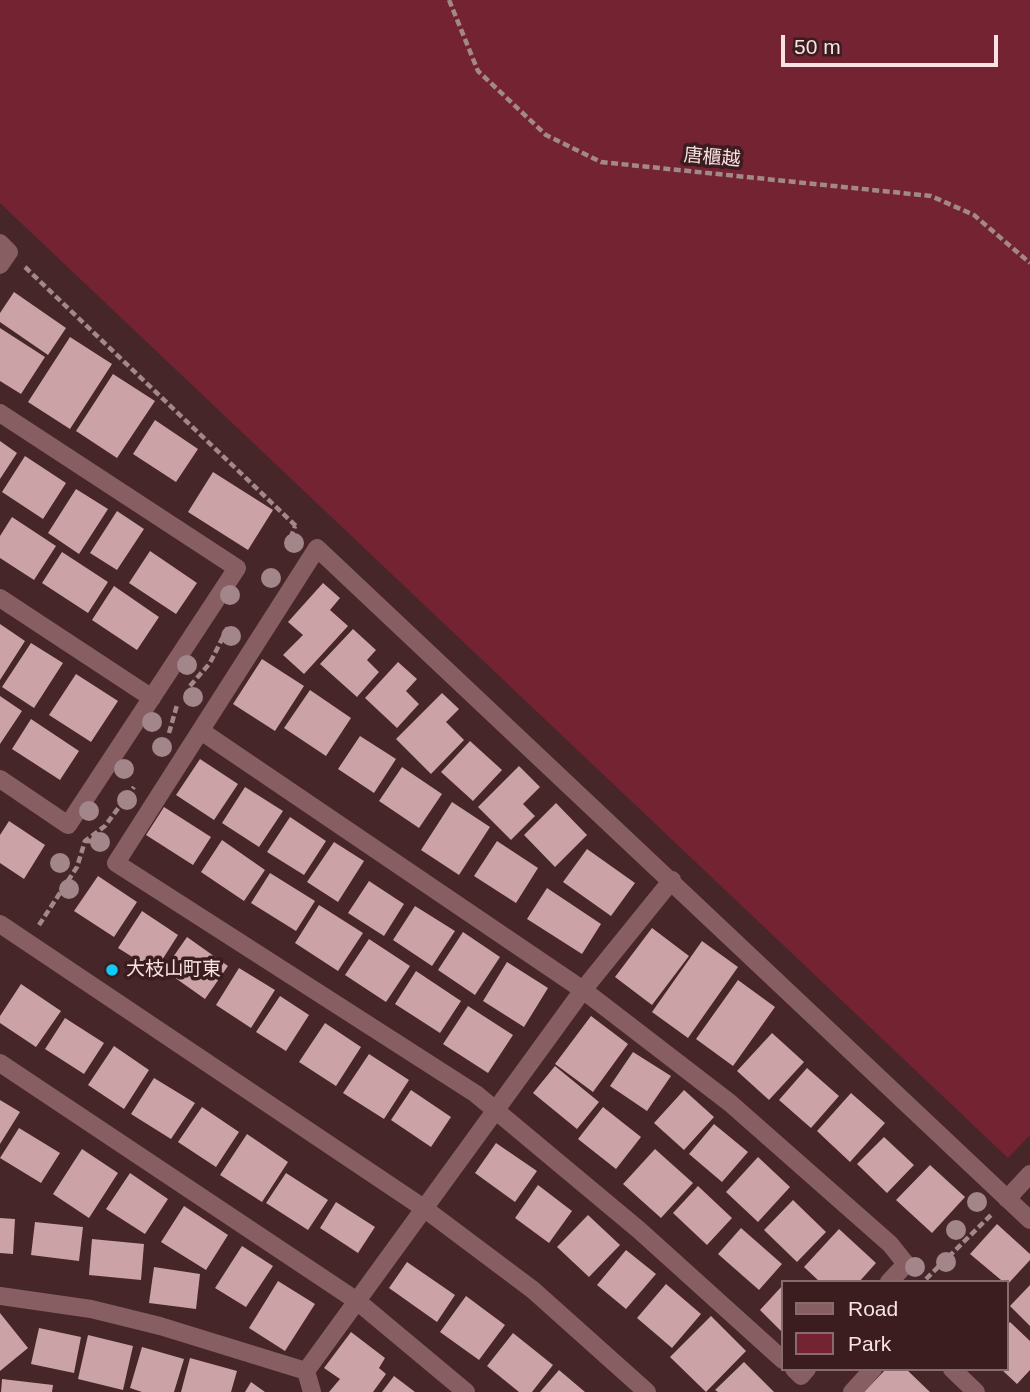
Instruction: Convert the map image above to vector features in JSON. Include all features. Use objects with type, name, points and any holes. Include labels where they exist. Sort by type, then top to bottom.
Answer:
[{"type":"street","points":[[0,413],[237,568],[68,825],[0,779]]},
{"type":"street","points":[[782,1359],[639,1230],[496,1109],[116,863],[317,548],[1030,1220]]},
{"type":"street","points":[[0,598],[152,698]]},
{"type":"street","points":[[201,732],[583,990],[730,1103],[890,1244],[906,1264],[891,1280]]},
{"type":"street","points":[[306,1371],[583,990],[672,880]]},
{"type":"street","points":[[0,924],[425,1209],[534,1290],[647,1392]]},
{"type":"street","points":[[0,1063],[357,1301],[466,1392]]},
{"type":"street","points":[[1007,1199],[1030,1174]]},
{"type":"street","points":[[0,1296],[91,1309],[160,1326],[306,1371]]},
{"type":"street","points":[[306,1371],[312,1392]]},
{"type":"street","points":[[852,1392],[871,1371]]},
{"type":"street","points":[[954,1371],[976,1392]]},
{"type":"path","name":"唐櫃越","points":[[449,0],[478,71],[546,135],[601,162],[931,196],[974,215],[1030,263]]},
{"type":"path","points":[[3,253],[317,548]]},
{"type":"path","points":[[286,551],[295,526]]},
{"type":"path","points":[[185,692],[211,663],[235,616]]},
{"type":"path","points":[[166,742],[180,698]]},
{"type":"path","points":[[27,942],[77,867],[85,841],[105,826],[138,782]]},
{"type":"path","points":[[68,825],[75,837],[85,841],[112,842],[125,850]]},
{"type":"path","points":[[925,1280],[1007,1199]]},
{"type":"green space","points":[[0,0],[1030,0],[1030,1135],[1008,1158],[0,203]]},
{"type":"building","points":[[14,292],[66,328],[48,355],[0,322],[0,313]]},
{"type":"building","points":[[0,328],[45,357],[21,394],[0,381]]},
{"type":"building","points":[[70,337],[112,364],[70,429],[28,402]]},
{"type":"building","points":[[113,374],[155,401],[117,458],[76,431]]},
{"type":"building","points":[[155,420],[198,449],[176,482],[133,454]]},
{"type":"building","points":[[0,441],[17,453],[0,479]]},
{"type":"building","points":[[25,456],[66,483],[43,519],[2,492]]},
{"type":"building","points":[[213,472],[273,510],[248,550],[188,512]]},
{"type":"building","points":[[76,489],[108,509],[79,554],[48,533]]},
{"type":"building","points":[[117,511],[144,529],[117,570],[90,553]]},
{"type":"building","points":[[12,517],[56,546],[34,580],[0,558],[0,536]]},
{"type":"building","points":[[150,551],[197,583],[176,614],[129,583]]},
{"type":"building","points":[[62,552],[108,582],[88,613],[42,583]]},
{"type":"building","points":[[323,583],[340,598],[330,610],[348,626],[304,674],[283,655],[303,635],[288,622]]},
{"type":"building","points":[[114,586],[159,617],[137,650],[92,620]]},
{"type":"building","points":[[0,624],[25,641],[0,680]]},
{"type":"building","points":[[353,629],[376,650],[367,660],[379,672],[357,697],[320,664]]},
{"type":"building","points":[[31,643],[63,663],[34,708],[2,687]]},
{"type":"building","points":[[262,659],[304,686],[275,731],[233,704]]},
{"type":"building","points":[[398,662],[417,679],[406,691],[419,704],[397,728],[365,698]]},
{"type":"building","points":[[76,674],[118,701],[91,742],[49,715]]},
{"type":"building","points":[[310,690],[351,718],[326,756],[284,728]]},
{"type":"building","points":[[442,693],[459,709],[446,722],[464,740],[431,774],[396,739]]},
{"type":"building","points":[[0,696],[22,711],[0,744]]},
{"type":"building","points":[[31,719],[79,751],[60,780],[12,749]]},
{"type":"building","points":[[360,736],[396,759],[374,793],[338,769]]},
{"type":"building","points":[[470,741],[502,770],[473,801],[441,772]]},
{"type":"building","points":[[200,759],[238,784],[214,820],[176,795]]},
{"type":"building","points":[[519,766],[540,787],[523,804],[535,816],[511,840],[478,807]]},
{"type":"building","points":[[402,767],[442,794],[419,828],[379,801]]},
{"type":"building","points":[[245,787],[283,811],[259,847],[222,823]]},
{"type":"building","points":[[452,802],[490,827],[459,875],[421,850]]},
{"type":"building","points":[[556,803],[587,835],[555,867],[524,835]]},
{"type":"building","points":[[164,807],[211,837],[193,865],[146,835]]},
{"type":"building","points":[[290,817],[326,841],[304,875],[267,852]]},
{"type":"building","points":[[9,821],[45,845],[24,879],[0,863],[0,835]]},
{"type":"building","points":[[222,840],[265,870],[244,901],[201,872]]},
{"type":"building","points":[[497,841],[538,868],[516,903],[474,876]]},
{"type":"building","points":[[334,842],[364,861],[338,902],[307,882]]},
{"type":"building","points":[[587,849],[635,883],[611,916],[563,882]]},
{"type":"building","points":[[270,873],[315,901],[296,931],[251,903]]},
{"type":"building","points":[[98,876],[137,902],[114,937],[74,911]]},
{"type":"building","points":[[369,881],[404,904],[384,936],[348,913]]},
{"type":"building","points":[[547,888],[601,924],[582,954],[527,919]]},
{"type":"building","points":[[319,905],[363,933],[338,971],[295,943]]},
{"type":"building","points":[[415,906],[455,931],[432,966],[393,940]]},
{"type":"building","points":[[142,911],[178,935],[155,971],[118,948]]},
{"type":"building","points":[[652,928],[689,956],[652,1005],[615,977]]},
{"type":"building","points":[[463,932],[500,957],[475,995],[438,970]]},
{"type":"building","points":[[187,937],[228,966],[205,999],[164,970]]},
{"type":"building","points":[[369,939],[410,966],[386,1002],[345,975]]},
{"type":"building","points":[[702,941],[738,967],[688,1038],[652,1012]]},
{"type":"building","points":[[507,962],[548,988],[524,1027],[483,1001]]},
{"type":"building","points":[[239,968],[275,990],[251,1028],[216,1005]]},
{"type":"building","points":[[416,971],[461,1001],[440,1033],[395,1004]]},
{"type":"building","points":[[738,980],[775,1007],[733,1066],[696,1039]]},
{"type":"building","points":[[21,984],[61,1011],[36,1047],[0,1023],[0,1016]]},
{"type":"building","points":[[280,996],[309,1015],[286,1051],[256,1032]]},
{"type":"building","points":[[468,1006],[513,1035],[488,1073],[443,1044]]},
{"type":"building","points":[[591,1016],[628,1044],[593,1092],[555,1064]]},
{"type":"building","points":[[65,1018],[104,1043],[84,1074],[45,1049]]},
{"type":"building","points":[[325,1023],[361,1047],[336,1086],[299,1062]]},
{"type":"building","points":[[772,1033],[804,1062],[769,1100],[737,1071]]},
{"type":"building","points":[[114,1046],[149,1070],[124,1109],[88,1085]]},
{"type":"building","points":[[633,1052],[671,1076],[647,1111],[610,1086]]},
{"type":"building","points":[[369,1054],[409,1080],[384,1119],[343,1093]]},
{"type":"building","points":[[555,1066],[599,1102],[577,1129],[533,1093]]},
{"type":"building","points":[[807,1068],[839,1096],[811,1128],[779,1100]]},
{"type":"building","points":[[154,1078],[195,1103],[171,1139],[131,1114]]},
{"type":"building","points":[[411,1090],[451,1117],[431,1147],[391,1120]]},
{"type":"building","points":[[684,1090],[714,1117],[684,1150],[654,1123]]},
{"type":"building","points":[[851,1093],[885,1123],[850,1162],[817,1131]]},
{"type":"building","points":[[0,1100],[20,1112],[0,1144]]},
{"type":"building","points":[[202,1107],[239,1132],[216,1167],[178,1142]]},
{"type":"building","points":[[603,1107],[641,1137],[616,1169],[578,1139]]},
{"type":"building","points":[[714,1124],[748,1152],[722,1182],[689,1154]]},
{"type":"building","points":[[19,1128],[60,1153],[41,1183],[0,1158]]},
{"type":"building","points":[[247,1134],[288,1162],[262,1202],[220,1175]]},
{"type":"building","points":[[884,1137],[914,1165],[887,1193],[857,1164]]},
{"type":"building","points":[[496,1143],[537,1171],[515,1202],[475,1173]]},
{"type":"building","points":[[82,1149],[118,1173],[89,1218],[53,1194]]},
{"type":"building","points":[[655,1149],[693,1183],[661,1218],[623,1184]]},
{"type":"building","points":[[758,1157],[790,1187],[758,1222],[726,1192]]},
{"type":"building","points":[[930,1165],[965,1197],[932,1233],[896,1200]]},
{"type":"building","points":[[130,1173],[168,1199],[145,1234],[106,1209]]},
{"type":"building","points":[[286,1173],[328,1200],[308,1230],[266,1203]]},
{"type":"building","points":[[538,1185],[572,1211],[549,1243],[515,1218]]},
{"type":"building","points":[[698,1186],[732,1218],[707,1245],[673,1213]]},
{"type":"building","points":[[793,1200],[826,1232],[797,1262],[764,1230]]},
{"type":"building","points":[[336,1202],[375,1227],[358,1253],[320,1228]]},
{"type":"building","points":[[184,1206],[228,1235],[206,1270],[161,1242]]},
{"type":"building","points":[[588,1215],[620,1245],[589,1277],[557,1247]]},
{"type":"building","points":[[0,1218],[15,1219],[13,1254],[0,1253]]},
{"type":"building","points":[[35,1222],[83,1227],[79,1261],[31,1255]]},
{"type":"building","points":[[997,1224],[1030,1254],[1030,1260],[1009,1283],[1009,1280],[1001,1280],[970,1254]]},
{"type":"building","points":[[741,1228],[782,1264],[759,1290],[718,1254]]},
{"type":"building","points":[[839,1229],[876,1263],[861,1280],[818,1280],[804,1267]]},
{"type":"building","points":[[92,1239],[144,1244],[141,1280],[89,1275]]},
{"type":"building","points":[[242,1246],[273,1266],[246,1307],[215,1288]]},
{"type":"building","points":[[626,1250],[656,1274],[626,1309],[597,1285]]},
{"type":"building","points":[[407,1262],[455,1295],[437,1322],[389,1288]]},
{"type":"building","points":[[154,1267],[200,1274],[196,1309],[149,1303]]},
{"type":"building","points":[[278,1281],[315,1304],[285,1351],[249,1328]]},
{"type":"building","points":[[666,1284],[701,1314],[672,1348],[637,1318]]},
{"type":"building","points":[[1030,1285],[1030,1326],[1010,1306]]},
{"type":"building","points":[[782,1286],[782,1332],[760,1310]]},
{"type":"building","points":[[466,1296],[505,1325],[479,1360],[440,1332]]},
{"type":"building","points":[[0,1313],[28,1348],[0,1371]]},
{"type":"building","points":[[711,1316],[746,1351],[706,1392],[670,1357]]},
{"type":"building","points":[[1009,1323],[1030,1341],[1030,1370],[1017,1384],[1003,1371],[1009,1371]]},
{"type":"building","points":[[39,1328],[81,1337],[74,1373],[31,1364]]},
{"type":"building","points":[[351,1332],[385,1358],[379,1368],[386,1374],[373,1392],[329,1392],[340,1379],[324,1368]]},
{"type":"building","points":[[513,1333],[553,1365],[532,1392],[519,1392],[487,1366]]},
{"type":"building","points":[[88,1335],[133,1346],[123,1390],[78,1379]]},
{"type":"building","points":[[142,1347],[184,1359],[174,1392],[142,1392],[130,1388]]},
{"type":"building","points":[[190,1358],[237,1371],[231,1392],[181,1392]]},
{"type":"building","points":[[744,1362],[774,1392],[715,1390]]},
{"type":"building","points":[[559,1370],[585,1392],[540,1392]]},
{"type":"building","points":[[884,1371],[908,1371],[930,1392],[864,1392]]},
{"type":"building","points":[[394,1376],[415,1392],[382,1392]]},
{"type":"building","points":[[2,1379],[53,1385],[52,1392],[1,1392]]},
{"type":"building","points":[[251,1382],[265,1392],[245,1392]]},
{"type":"place","name":"大枝山町東","points":[[112,970]]}]
